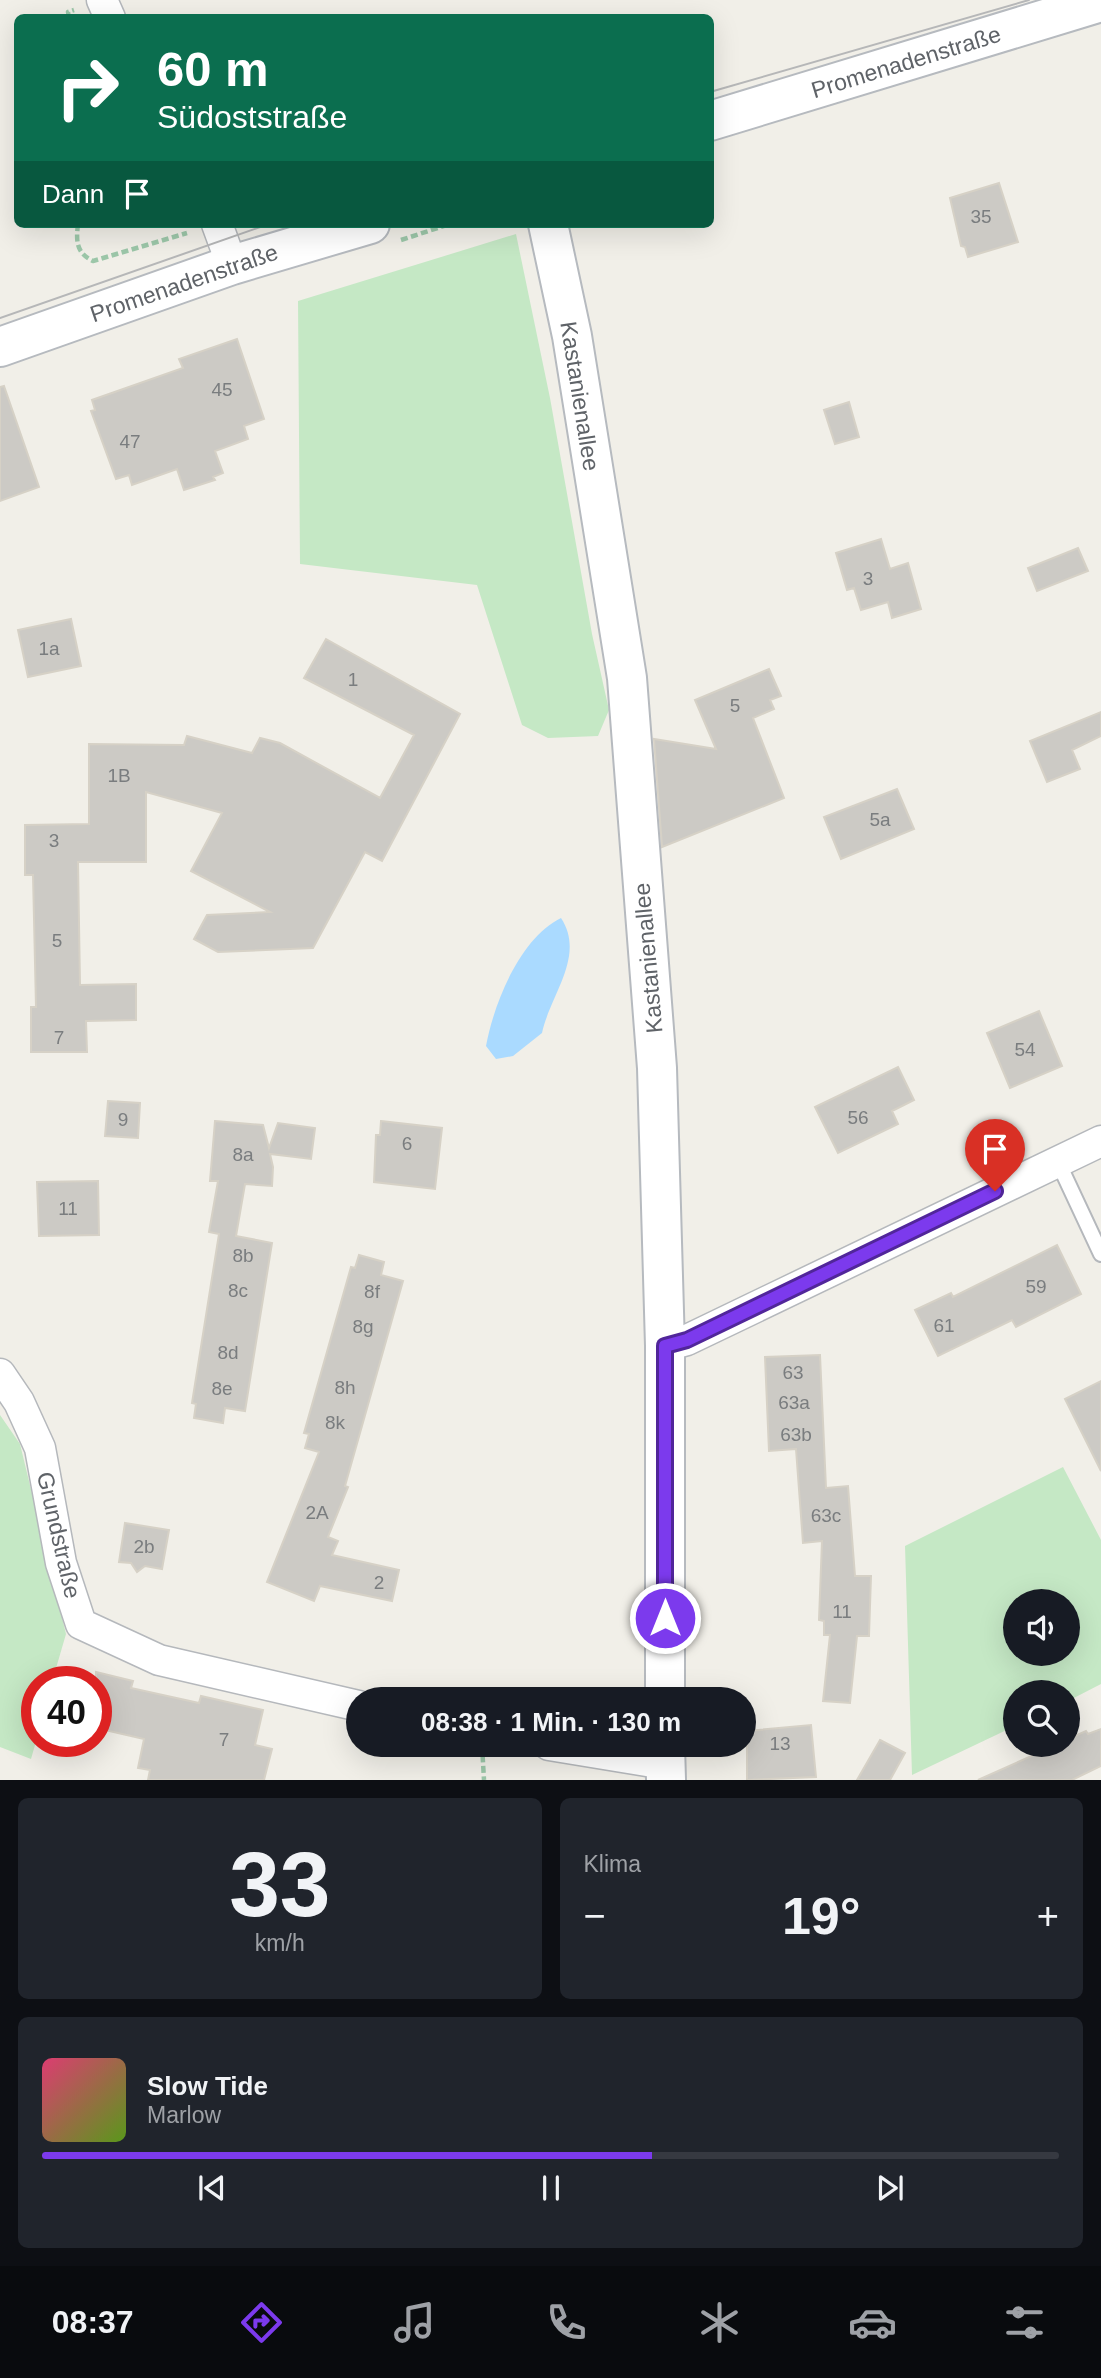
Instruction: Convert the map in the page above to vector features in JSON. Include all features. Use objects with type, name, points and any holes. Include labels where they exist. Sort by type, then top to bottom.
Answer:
[{"type":"street","name":"Promenadenstraße","points":[[714,120],[1101,2]]},
{"type":"street","points":[[205,228],[232,265]]},
{"type":"street","name":"Promenadenstraße","points":[[0,347],[232,265],[357,228]]},
{"type":"street","name":"Kastanienallee","points":[[549,228],[572,336],[627,678],[657,1068],[665,1346],[665,1687]]},
{"type":"street","points":[[665,1346],[687,1340],[1101,1141]]},
{"type":"street","name":"Grundstraße","points":[[0,1374],[19,1402],[40,1448],[61,1563],[81,1624],[159,1660],[346,1703]]},
{"type":"street","points":[[626,1757],[665,1763]]},
{"type":"lane","points":[[1058,1162],[1101,1254]]},
{"type":"path","points":[[78,228],[79,250],[83,256],[93,261],[205,228]]},
{"type":"path","points":[[483,1757],[484,1780]]},
{"type":"green space","points":[[516,234],[550,398],[592,634],[609,710],[598,736],[548,738],[522,725],[477,585],[300,564],[298,301]]},
{"type":"green space","points":[[0,1415],[20,1444],[66,1634],[57,1666],[21,1666],[21,1755],[0,1747]]},
{"type":"green space","points":[[1063,1467],[1101,1540],[1101,1684],[1080,1695],[1080,1680],[1003,1680],[1003,1732],[912,1775],[905,1546]]},
{"type":"water","points":[[561,918],[568,932],[568,961],[542,1033],[513,1056],[496,1059],[486,1046],[502,992],[521,956],[533,940],[546,927]]},
{"type":"building","points":[[999,183],[1018,242],[968,257],[965,247],[961,246],[950,198]]},
{"type":"building","points":[[237,339],[264,419],[244,426],[248,439],[215,451],[223,473],[213,477],[215,480],[184,490],[177,469],[132,485],[129,475],[116,479],[91,411],[95,410],[92,400],[183,368],[179,359]]},
{"type":"building","points":[[4,386],[39,487],[0,501],[0,387]]},
{"type":"building","points":[[849,402],[859,437],[835,444],[824,410]]},
{"type":"building","points":[[881,539],[890,569],[908,563],[921,609],[892,618],[888,602],[861,610],[854,588],[847,590],[836,553]]},
{"type":"building","points":[[1078,548],[1088,571],[1037,591],[1028,568]]},
{"type":"building","points":[[71,619],[81,666],[28,677],[18,630]]},
{"type":"building","points":[[326,639],[460,714],[382,861],[365,852],[313,948],[218,952],[194,939],[207,915],[270,912],[191,871],[222,813],[146,792],[146,862],[78,862],[80,985],[136,984],[136,1020],[86,1021],[87,1052],[31,1052],[31,1007],[36,1007],[33,875],[25,875],[25,825],[89,824],[89,744],[184,745],[187,736],[252,753],[260,738],[280,743],[380,798],[414,735],[304,678]]},
{"type":"building","points":[[769,669],[781,696],[770,700],[774,709],[753,718],[784,798],[662,847],[654,739],[716,749],[695,700]]},
{"type":"building","points":[[1101,712],[1101,736],[1072,750],[1080,769],[1047,782],[1030,741]]},
{"type":"building","points":[[897,789],[914,829],[841,859],[824,817]]},
{"type":"building","points":[[1039,1011],[1062,1066],[1010,1088],[987,1033]]},
{"type":"building","points":[[898,1067],[914,1100],[892,1111],[898,1124],[838,1153],[815,1107]]},
{"type":"building","points":[[108,1101],[140,1103],[138,1138],[105,1136]]},
{"type":"building","points":[[215,1121],[263,1125],[269,1148],[278,1123],[315,1128],[311,1159],[270,1154],[273,1167],[272,1186],[245,1184],[236,1236],[272,1243],[245,1411],[225,1408],[223,1423],[194,1418],[196,1404],[192,1403],[219,1234],[209,1232],[218,1181],[210,1181]]},
{"type":"building","points":[[381,1121],[442,1128],[435,1189],[374,1182],[376,1135],[380,1135]]},
{"type":"building","points":[[98,1181],[99,1235],[39,1236],[37,1182]]},
{"type":"building","points":[[1057,1245],[1081,1294],[1016,1327],[1012,1320],[938,1356],[915,1310],[951,1293],[953,1297]]},
{"type":"building","points":[[359,1255],[384,1262],[381,1275],[403,1281],[345,1486],[348,1487],[328,1537],[338,1541],[332,1555],[399,1570],[392,1601],[320,1586],[314,1601],[267,1582],[319,1452],[305,1448],[309,1434],[304,1433],[351,1267],[355,1268]]},
{"type":"building","points":[[820,1355],[826,1488],[848,1486],[855,1576],[871,1576],[869,1636],[857,1636],[850,1703],[823,1701],[830,1635],[824,1635],[824,1621],[819,1620],[822,1541],[803,1543],[796,1449],[769,1451],[765,1357]]},
{"type":"building","points":[[1101,1381],[1101,1471],[1065,1399]]},
{"type":"building","points":[[125,1523],[169,1530],[162,1569],[145,1566],[137,1572],[131,1563],[119,1562]]},
{"type":"building","points":[[112,1676],[133,1681],[131,1688],[199,1703],[201,1696],[263,1710],[255,1745],[272,1749],[264,1780],[148,1780],[150,1770],[138,1768],[144,1739],[112,1732]]},
{"type":"building","points":[[811,1725],[816,1777],[747,1780],[747,1757],[756,1757],[756,1730]]},
{"type":"building","points":[[1101,1729],[1101,1766],[1072,1780],[978,1780],[1029,1757],[1080,1757],[1080,1734],[1086,1731],[1088,1734]]},
{"type":"building","points":[[880,1740],[905,1753],[890,1780],[857,1780]]},
{"type":"tram line","points":[[714,91],[1029,0]]},
{"type":"tram line","points":[[0,318],[258,228]]},
{"type":"route","points":[[665,1618],[665,1346],[687,1340],[995,1191]]}]
